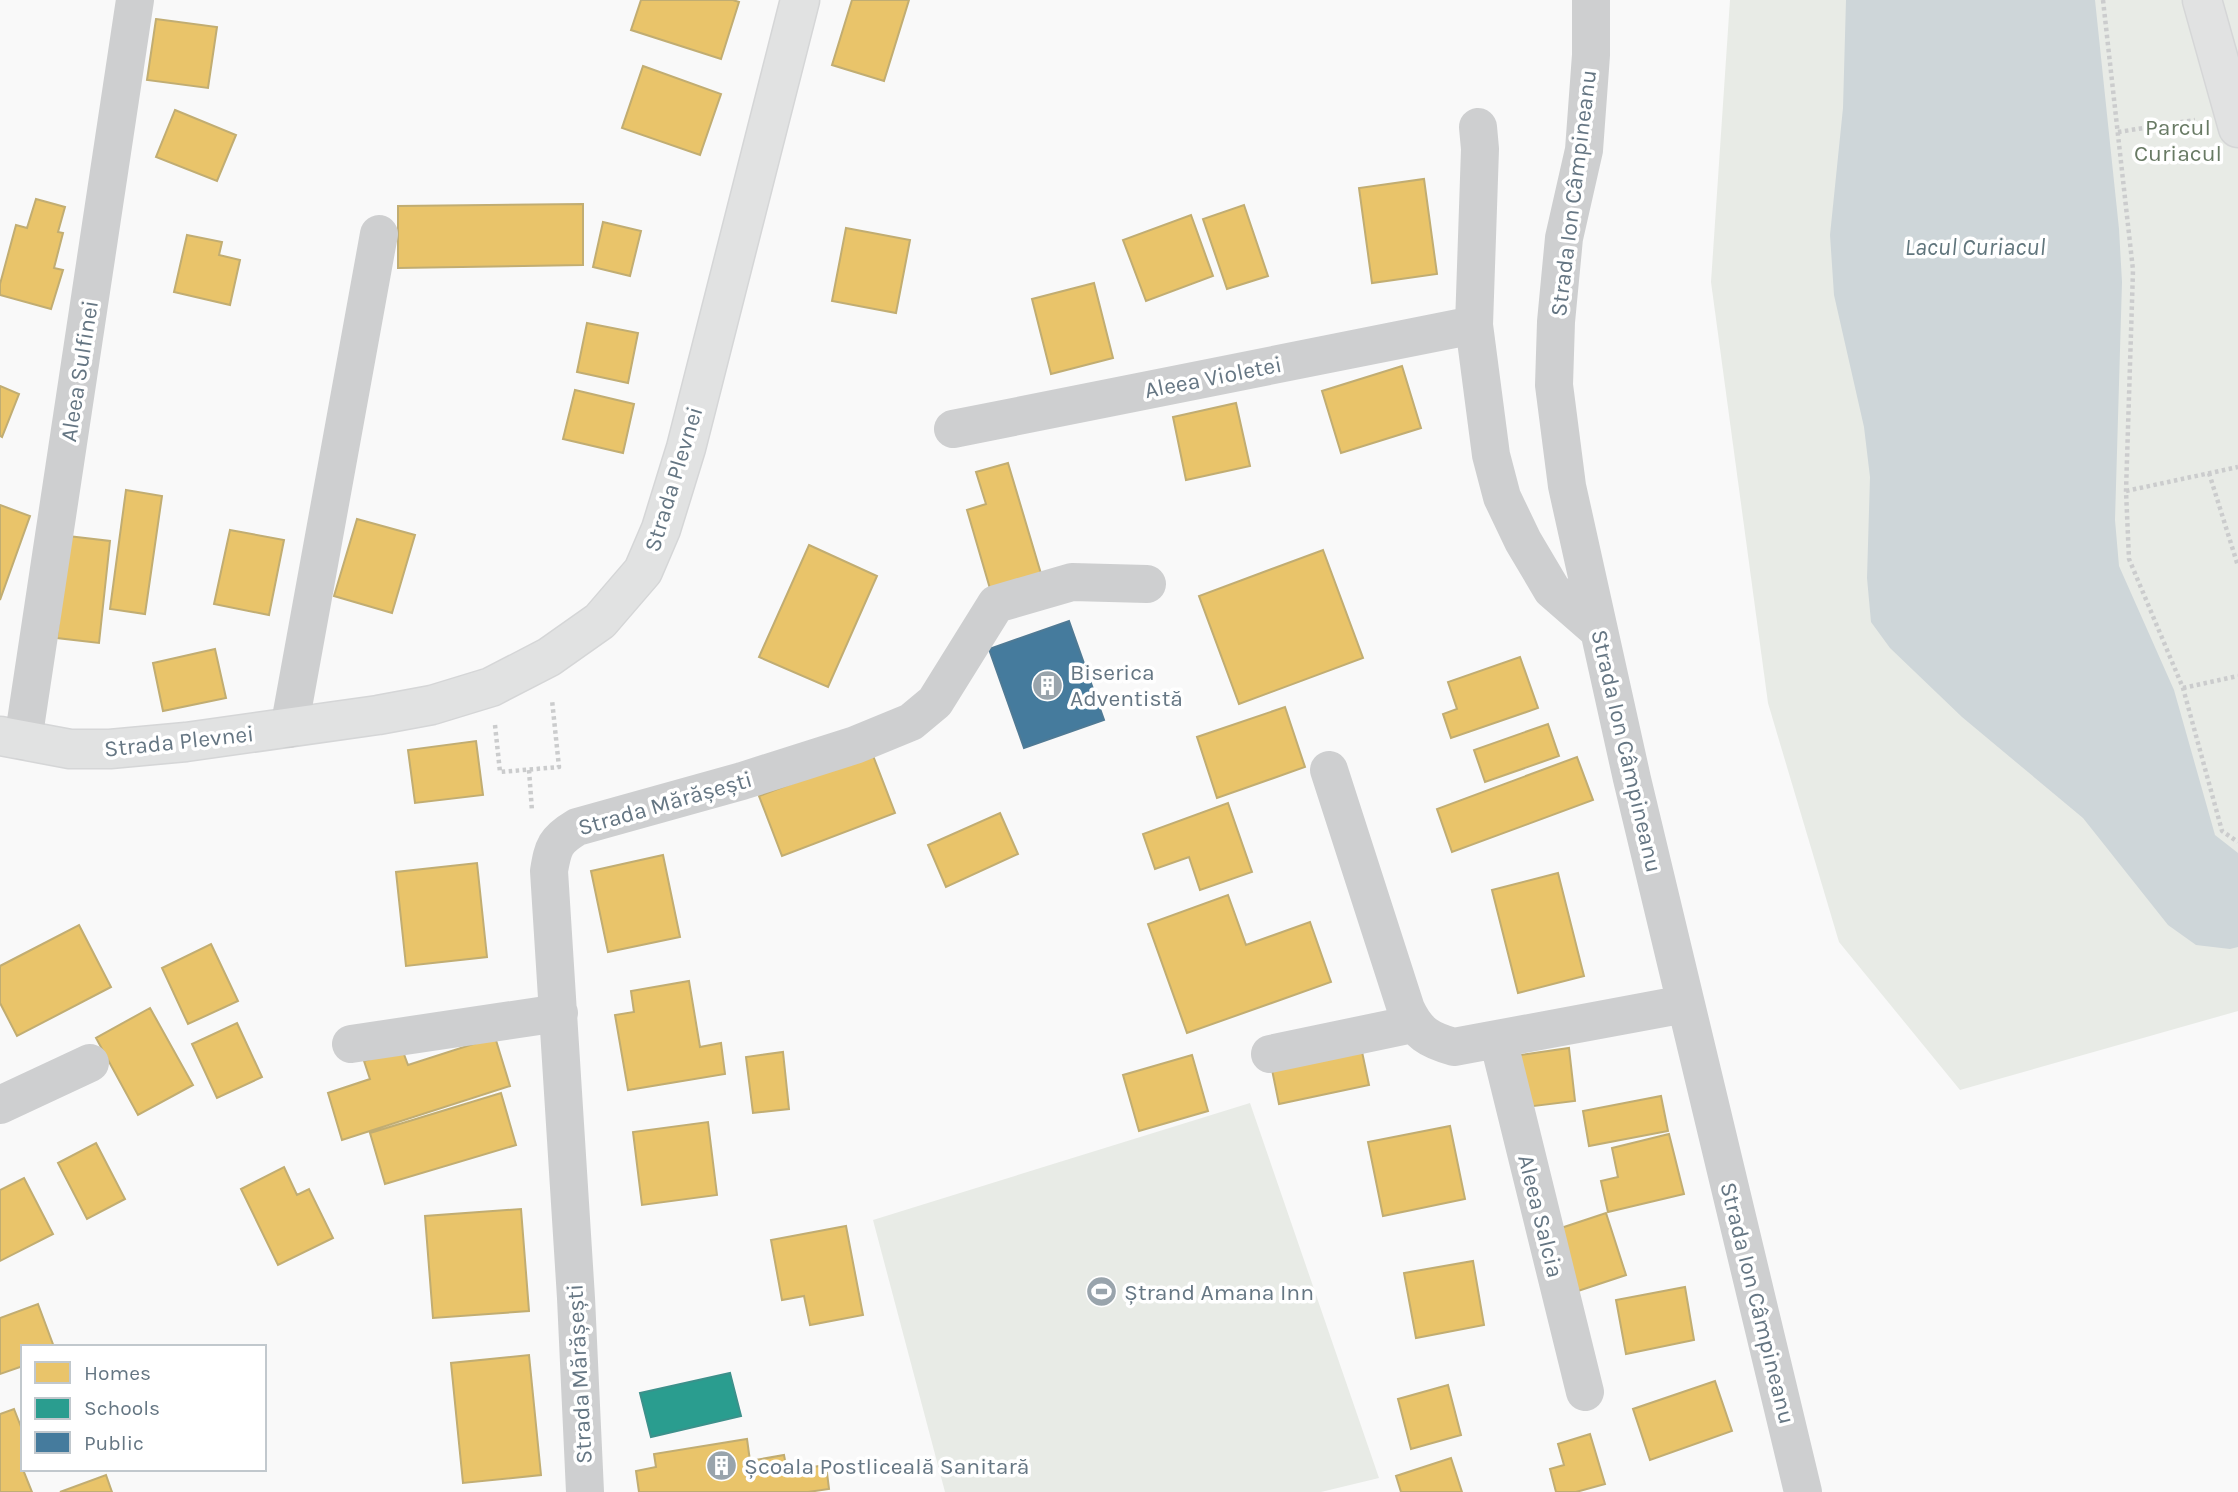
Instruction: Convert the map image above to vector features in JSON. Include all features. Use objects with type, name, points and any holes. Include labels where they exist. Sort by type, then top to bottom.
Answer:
[{"type":"main road","name":"Strada Plevnei","points":[[12,739],[70,748],[110,749],[289,729],[432,705],[491,687],[549,657],[600,621],[643,572],[662,529],[686,448],[800,0]]},
{"type":"main road","points":[[2202,0],[2236,121]]},
{"type":"street","name":"Aleea Sulfinei","points":[[12,739],[135,0]]},
{"type":"street","name":"Strada Ion Câmpineanu","points":[[1591,0],[1591,55],[1584,150],[1564,239],[1556,322],[1554,385],[1567,486],[1685,1004],[1803,1492]]},
{"type":"street","points":[[1478,127],[1480,149],[1474,325],[1491,455],[1502,497],[1523,541],[1552,590],[1599,631]]},
{"type":"street","points":[[289,729],[379,234]]},
{"type":"street","name":"Aleea Violetei","points":[[953,429],[1474,325]]},
{"type":"street","name":"Strada Mărășești","points":[[585,1492],[576,1297],[549,871],[553,847],[565,834],[577,827],[742,781],[842,749],[911,722],[935,702],[996,604],[1072,582],[1147,584]]},
{"type":"street","points":[[1329,770],[1406,1009],[1413,1024],[1432,1041],[1454,1047],[1685,1004]]},
{"type":"street","points":[[351,1044],[559,1013]]},
{"type":"street","points":[[1270,1054],[1413,1024]]},
{"type":"street","name":"Aleea Salcia","points":[[1498,1039],[1585,1392]]},
{"type":"street","points":[[0,1105],[90,1063]]},
{"type":"path","points":[[2103,0],[2133,270],[2126,491],[2129,559],[2183,688],[2222,831],[2238,842]]},
{"type":"path","points":[[2118,132],[2236,121]]},
{"type":"path","points":[[2126,491],[2238,467]]},
{"type":"path","points":[[2209,473],[2238,566]]},
{"type":"path","points":[[2183,688],[2238,676]]},
{"type":"path","points":[[495,720],[500,772],[559,767],[553,703]]},
{"type":"path","points":[[528,770],[532,816]]},
{"type":"green space","name":"Parcul Curiacul","points":[[1730,0],[2238,0],[2238,1011],[1960,1090],[1839,942],[1768,703],[1711,282]]},
{"type":"green space","points":[[1250,1103],[1379,1478],[1321,1492],[945,1492],[873,1220]]},
{"type":"water","name":"Lacul Curiacul","points":[[1846,0],[2095,0],[2122,282],[2115,520],[2119,566],[2174,690],[2215,835],[2238,853],[2238,947],[2230,949],[2196,945],[2168,925],[2083,818],[1962,717],[1890,648],[1871,622],[1867,578],[1870,477],[1864,427],[1834,295],[1830,235],[1843,108]]},
{"type":"building: Homes","points":[[641,0],[739,2],[721,59],[631,30]]},
{"type":"building: Homes","points":[[852,0],[909,0],[884,81],[832,65]]},
{"type":"building: Homes","points":[[156,19],[217,27],[208,88],[147,80]]},
{"type":"building: Homes","points":[[643,66],[721,94],[700,155],[622,128]]},
{"type":"building: Homes","points":[[175,110],[236,135],[217,181],[156,157]]},
{"type":"building: Homes","points":[[1424,179],[1437,274],[1372,283],[1359,188]]},
{"type":"building: Homes","points":[[36,199],[65,207],[58,232],[63,233],[54,268],[63,270],[51,309],[0,295],[0,284],[16,225],[27,228]]},
{"type":"building: Homes","points":[[583,204],[583,265],[398,268],[398,206]]},
{"type":"building: Homes","points":[[1244,205],[1268,276],[1227,289],[1203,219]]},
{"type":"building: Homes","points":[[1191,215],[1213,276],[1146,301],[1123,240]]},
{"type":"building: Homes","points":[[603,222],[641,231],[630,276],[593,267]]},
{"type":"building: Homes","points":[[846,228],[910,240],[896,313],[832,301]]},
{"type":"building: Homes","points":[[187,235],[222,242],[219,255],[240,260],[230,305],[174,292]]},
{"type":"building: Homes","points":[[1094,283],[1113,358],[1051,374],[1032,299]]},
{"type":"building: Homes","points":[[587,323],[638,333],[628,383],[577,372]]},
{"type":"building: Homes","points":[[1402,366],[1421,428],[1341,453],[1322,391]]},
{"type":"building: Homes","points":[[0,386],[19,394],[2,437],[0,436]]},
{"type":"building: Homes","points":[[575,390],[634,404],[623,453],[563,439]]},
{"type":"building: Homes","points":[[1236,403],[1250,466],[1186,480],[1173,417]]},
{"type":"building: Homes","points":[[1008,463],[1042,577],[991,592],[967,510],[986,504],[976,472]]},
{"type":"building: Homes","points":[[126,490],[162,496],[145,614],[110,609]]},
{"type":"building: Homes","points":[[0,505],[30,516],[0,600]]},
{"type":"building: Homes","points":[[357,519],[415,535],[392,613],[334,596]]},
{"type":"building: Homes","points":[[230,530],[284,540],[269,615],[214,604]]},
{"type":"building: Homes","points":[[68,536],[110,541],[99,643],[57,638]]},
{"type":"building: Homes","points":[[809,545],[877,576],[828,687],[759,657]]},
{"type":"building: Homes","points":[[1323,550],[1363,658],[1239,704],[1199,596]]},
{"type":"building: Homes","points":[[215,649],[226,698],[163,711],[153,663]]},
{"type":"building: Homes","points":[[1520,657],[1538,708],[1451,738],[1443,714],[1457,709],[1448,682]]},
{"type":"building: Homes","points":[[1285,707],[1305,767],[1217,798],[1197,737]]},
{"type":"building: Homes","points":[[1548,724],[1559,756],[1485,782],[1474,750]]},
{"type":"building: Homes","points":[[476,741],[483,795],[415,803],[408,750]]},
{"type":"building: Homes","points":[[872,753],[895,813],[782,856],[759,796]]},
{"type":"building: Homes","points":[[1577,757],[1593,800],[1452,852],[1437,809]]},
{"type":"building: Homes","points":[[1228,803],[1252,872],[1200,890],[1189,857],[1155,869],[1143,834]]},
{"type":"building: Homes","points":[[1000,813],[1018,854],[946,887],[928,845]]},
{"type":"building: Homes","points":[[663,855],[680,937],[608,952],[591,871]]},
{"type":"building: Homes","points":[[477,863],[487,957],[406,966],[396,872]]},
{"type":"building: Homes","points":[[1558,873],[1584,976],[1518,993],[1492,890]]},
{"type":"building: Homes","points":[[1228,895],[1246,945],[1310,922],[1331,982],[1187,1033],[1148,924]]},
{"type":"building: Homes","points":[[79,925],[111,987],[17,1036],[0,1003],[0,966]]},
{"type":"building: Homes","points":[[211,944],[238,1001],[188,1024],[162,968]]},
{"type":"building: Homes","points":[[689,981],[700,1047],[721,1043],[725,1074],[628,1090],[615,1015],[634,1012],[631,991]]},
{"type":"building: Homes","points":[[150,1008],[193,1085],[138,1115],[96,1038]]},
{"type":"building: Homes","points":[[237,1023],[262,1077],[217,1098],[192,1044]]},
{"type":"building: Homes","points":[[495,1037],[510,1086],[342,1140],[328,1093],[370,1079],[364,1061],[402,1049],[408,1065]]},
{"type":"building: Homes","points":[[1361,1047],[1369,1085],[1279,1104],[1271,1065]]},
{"type":"building: Homes","points":[[1569,1048],[1575,1101],[1526,1107],[1520,1055]]},
{"type":"building: Homes","points":[[783,1052],[789,1109],[753,1113],[746,1057]]},
{"type":"building: Homes","points":[[1192,1055],[1208,1111],[1139,1131],[1123,1075]]},
{"type":"building: Homes","points":[[501,1093],[516,1145],[385,1184],[370,1133]]},
{"type":"building: Homes","points":[[1661,1096],[1668,1131],[1589,1146],[1583,1111]]},
{"type":"building: Homes","points":[[708,1122],[717,1195],[642,1205],[633,1132]]},
{"type":"building: Homes","points":[[1450,1126],[1465,1199],[1383,1216],[1368,1142]]},
{"type":"building: Homes","points":[[1669,1134],[1684,1194],[1608,1212],[1601,1181],[1618,1177],[1612,1148]]},
{"type":"building: Homes","points":[[96,1143],[125,1199],[87,1219],[58,1163]]},
{"type":"building: Homes","points":[[284,1167],[297,1195],[309,1189],[333,1238],[278,1265],[241,1189]]},
{"type":"building: Homes","points":[[24,1178],[53,1234],[0,1261],[0,1190]]},
{"type":"building: Homes","points":[[521,1209],[529,1311],[433,1318],[425,1216]]},
{"type":"building: Homes","points":[[1606,1213],[1626,1275],[1569,1294],[1549,1232]]},
{"type":"building: Homes","points":[[846,1226],[863,1315],[810,1325],[804,1296],[782,1300],[771,1240]]},
{"type":"building: Homes","points":[[1473,1261],[1484,1325],[1416,1338],[1404,1273]]},
{"type":"building: Homes","points":[[1685,1287],[1694,1340],[1626,1354],[1616,1300]]},
{"type":"building: Homes","points":[[38,1304],[53,1345],[21,1345],[21,1367],[0,1374],[0,1318]]},
{"type":"building: Homes","points":[[529,1355],[541,1475],[463,1483],[451,1363]]},
{"type":"building: Homes","points":[[1715,1381],[1732,1431],[1650,1460],[1633,1409]]},
{"type":"building: Homes","points":[[1448,1385],[1461,1435],[1411,1449],[1398,1399]]},
{"type":"building: Homes","points":[[14,1409],[21,1427],[21,1471],[24,1471],[32,1492],[0,1492],[0,1414]]},
{"type":"building: Homes","points":[[1590,1434],[1605,1484],[1576,1492],[1556,1492],[1550,1469],[1564,1465],[1558,1444]]},
{"type":"building: Homes","name":"Școala Postliceală Sanitară","points":[[747,1439],[750,1461],[784,1455],[787,1471],[826,1465],[829,1489],[808,1492],[639,1492],[636,1471],[656,1467],[654,1454]]},
{"type":"building: Homes","points":[[1451,1458],[1462,1492],[1401,1492],[1396,1476]]},
{"type":"building: Homes","points":[[106,1475],[112,1492],[60,1492]]},
{"type":"building: Schools","points":[[730,1373],[741,1416],[651,1437],[640,1393]]},
{"type":"building: Public","name":"Biserica Adventistă","points":[[1069,621],[1104,720],[1024,748],[989,649]]},
{"type":"place","name":"Biserica Adventistă","points":[[1047,685]]},
{"type":"place","name":"Ștrand Amana Inn","points":[[1101,1292]]},
{"type":"place","name":"Școala Postliceală Sanitară","points":[[721,1466]]}]
